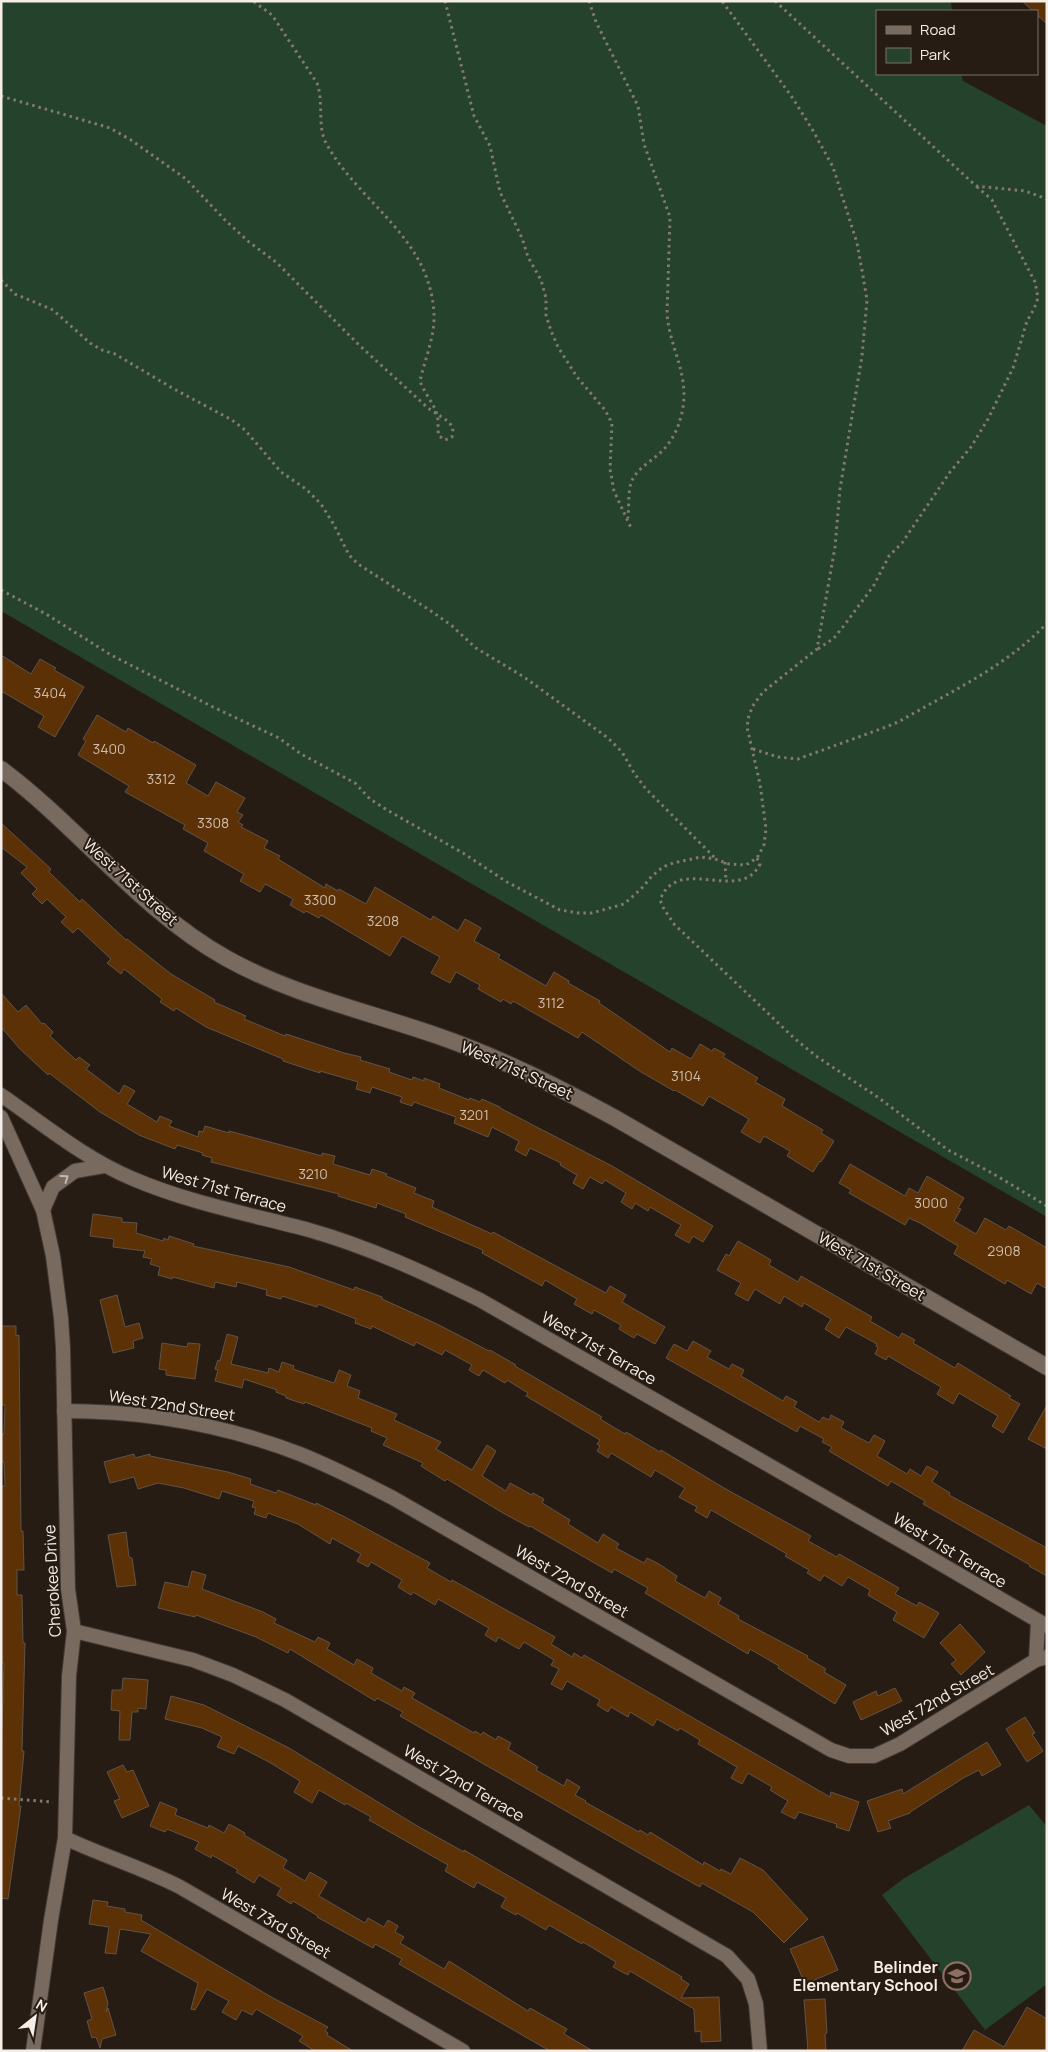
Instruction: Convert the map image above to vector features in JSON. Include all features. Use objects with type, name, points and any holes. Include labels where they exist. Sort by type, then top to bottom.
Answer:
[{"type":"street","name":"West 71st Street","points":[[1,769],[26,788],[80,836],[140,896],[178,926],[224,956],[249,970],[304,994],[439,1036],[503,1061],[560,1088],[633,1128],[1047,1367]]},
{"type":"street","name":"West 71st Terrace","points":[[1,1095],[104,1166],[156,1188],[206,1205],[311,1231],[366,1249],[421,1271],[489,1305],[903,1542],[1042,1624]]},
{"type":"street","name":"Cherokee Drive","points":[[1,1117],[44,1210],[53,1256],[61,1318],[68,1589],[74,1631],[69,1676],[65,1838],[51,1920],[33,2051]]},
{"type":"street","points":[[44,1210],[53,1187],[75,1171],[104,1166]]},
{"type":"street","name":"West 72nd Street","points":[[64,1410],[97,1410],[190,1422],[252,1438],[298,1454],[346,1474],[402,1503],[831,1750],[849,1756],[874,1756],[900,1744],[1041,1659],[1042,1624]]},
{"type":"street","name":"West 72nd Terrace","points":[[74,1631],[193,1660],[233,1675],[276,1696],[726,1956],[748,1979],[756,2004],[760,2051]]},
{"type":"street","name":"West 73rd Street","points":[[65,1838],[94,1852],[133,1866],[180,1887],[463,2051]]},
{"type":"path","points":[[1,96],[110,128],[132,140],[186,179],[226,221],[276,262],[359,345],[437,415],[449,422],[453,428],[452,437],[445,440],[438,436],[436,426],[437,415],[420,381],[434,329],[434,313],[429,283],[410,244],[358,186],[325,141],[321,95],[317,83],[272,15],[253,1]]},
{"type":"path","points":[[445,1],[474,116],[490,146],[500,192],[522,238],[528,257],[541,280],[546,298],[546,315],[558,347],[577,376],[605,410],[612,423],[610,469],[614,491],[632,530]]},
{"type":"path","points":[[589,1],[596,22],[638,106],[644,144],[670,217],[667,314],[668,325],[683,376],[680,419],[672,440],[663,451],[636,474],[631,484],[627,518]]},
{"type":"path","points":[[722,1],[792,96],[833,167],[858,243],[867,300],[862,356],[840,489],[835,547],[817,649]]},
{"type":"path","points":[[1,590],[46,614],[111,655],[279,738],[301,754],[354,783],[370,800],[449,844],[507,882],[560,910],[579,913],[592,912],[624,904],[663,867],[674,863],[701,857],[746,865],[757,858],[764,845],[766,829],[760,784],[747,727],[749,714],[754,704],[763,692],[817,649],[834,638],[874,585],[889,556],[902,543],[950,472],[971,447],[988,419],[1013,368],[1027,321],[1038,298],[1035,282],[1000,212],[992,200],[775,1]]},
{"type":"path","points":[[976,186],[1025,190],[1047,200]]},
{"type":"path","points":[[1,280],[15,294],[53,310],[90,343],[102,350],[115,354],[232,420],[245,430],[281,472],[306,489],[321,504],[349,555],[358,564],[431,611],[451,625],[476,648],[524,677],[608,738],[622,752],[646,789],[715,858]]},
{"type":"path","points":[[752,749],[778,757],[798,759],[886,727],[900,721],[1000,662],[1023,646],[1047,623]]},
{"type":"path","points":[[757,858],[760,864],[756,872],[749,878],[738,881],[688,878],[673,882],[664,890],[660,900],[664,909],[674,924],[794,1038],[816,1056],[879,1098],[948,1150],[992,1173],[1047,1206]]},
{"type":"path","points":[[724,862],[726,880]]},
{"type":"path","points":[[1,1798],[54,1802]]},
{"type":"green space","points":[[1,1],[951,1],[952,10],[876,10],[876,75],[961,75],[963,81],[1047,126],[1047,1217],[1,611]]},
{"type":"green space","points":[[1029,1805],[1047,1827],[1047,1984],[985,2030],[882,1895],[903,1879]]},
{"type":"building","points":[[1022,1],[1047,1],[1047,24],[1038,16],[1038,10],[1032,10]]},
{"type":"building","points":[[1,655],[31,674],[40,659],[56,668],[54,670],[84,687],[55,737],[38,727],[44,716],[1,691]]},
{"type":"building","points":[[97,715],[126,732],[128,728],[153,743],[154,741],[196,765],[186,783],[208,796],[216,782],[245,798],[237,812],[243,815],[238,822],[243,825],[241,827],[268,841],[264,848],[280,856],[278,859],[325,888],[326,884],[338,891],[339,889],[366,904],[375,887],[431,920],[433,916],[458,931],[465,919],[481,928],[474,941],[500,955],[498,958],[546,986],[554,972],[569,981],[568,983],[600,1001],[599,1003],[670,1052],[672,1048],[691,1059],[700,1044],[712,1051],[714,1048],[725,1054],[723,1057],[758,1078],[755,1082],[785,1099],[782,1106],[823,1130],[821,1133],[834,1141],[813,1172],[787,1156],[790,1151],[764,1136],[760,1143],[741,1132],[749,1119],[709,1096],[703,1106],[641,1072],[582,1032],[578,1038],[513,1001],[511,1004],[503,999],[501,1002],[478,989],[480,985],[456,972],[450,983],[431,973],[440,957],[402,936],[390,956],[321,915],[319,918],[306,911],[304,913],[290,905],[293,899],[265,884],[260,892],[240,881],[244,874],[204,851],[208,843],[183,829],[185,825],[125,792],[129,786],[78,755],[86,741],[83,739]]},
{"type":"building","points":[[1,823],[51,869],[49,872],[80,902],[82,899],[126,940],[171,974],[215,1000],[214,1002],[246,1016],[244,1019],[285,1036],[286,1034],[361,1057],[360,1060],[390,1069],[389,1072],[412,1080],[413,1077],[424,1081],[424,1078],[440,1084],[439,1088],[469,1100],[470,1098],[480,1102],[482,1099],[612,1166],[713,1226],[703,1242],[693,1236],[689,1243],[675,1235],[681,1225],[650,1207],[648,1211],[635,1203],[632,1209],[621,1202],[626,1193],[605,1180],[602,1184],[590,1177],[583,1189],[573,1183],[577,1175],[560,1165],[561,1163],[530,1148],[526,1156],[515,1150],[519,1141],[492,1127],[488,1137],[454,1123],[456,1117],[414,1102],[412,1106],[400,1102],[402,1097],[372,1087],[370,1093],[356,1089],[358,1082],[320,1071],[320,1073],[283,1061],[283,1059],[206,1027],[176,1008],[174,1011],[160,1002],[162,999],[124,969],[121,974],[107,963],[111,959],[78,928],[73,933],[61,922],[66,917],[47,899],[42,904],[32,894],[37,889],[21,873],[27,867],[1,847]]},
{"type":"building","points":[[1,993],[18,1012],[26,1005],[42,1024],[44,1023],[53,1032],[50,1036],[76,1060],[79,1057],[90,1065],[86,1069],[119,1094],[124,1085],[135,1091],[127,1104],[157,1122],[160,1116],[172,1121],[169,1126],[198,1137],[199,1131],[203,1132],[205,1126],[229,1133],[229,1131],[322,1156],[322,1153],[335,1156],[333,1164],[370,1175],[372,1169],[387,1174],[386,1176],[416,1188],[414,1193],[434,1201],[432,1207],[492,1234],[493,1232],[606,1293],[610,1286],[626,1295],[622,1302],[665,1327],[655,1344],[637,1334],[634,1338],[619,1329],[621,1325],[594,1310],[592,1314],[574,1304],[577,1299],[545,1280],[542,1286],[482,1253],[483,1250],[405,1217],[406,1214],[377,1203],[376,1208],[338,1196],[339,1194],[211,1162],[212,1158],[202,1155],[203,1153],[177,1145],[175,1149],[139,1135],[100,1112],[49,1073],[48,1075],[20,1049],[1,1027]]},
{"type":"building","points":[[850,1164],[905,1196],[909,1188],[918,1193],[927,1176],[964,1198],[958,1208],[961,1209],[954,1221],[976,1234],[985,1218],[1006,1230],[1009,1226],[1047,1248],[1047,1289],[1037,1283],[1031,1294],[1007,1280],[1005,1284],[954,1254],[958,1246],[920,1223],[909,1218],[905,1225],[849,1193],[851,1190],[839,1183]]},
{"type":"building","points":[[93,1214],[122,1218],[122,1222],[137,1223],[136,1233],[163,1241],[164,1238],[168,1240],[169,1236],[194,1244],[193,1246],[289,1267],[354,1290],[355,1287],[382,1297],[382,1299],[490,1350],[602,1417],[600,1419],[625,1434],[626,1432],[660,1452],[661,1450],[724,1488],[811,1536],[808,1541],[837,1557],[839,1554],[899,1588],[895,1594],[917,1606],[919,1602],[939,1613],[924,1638],[893,1620],[897,1612],[868,1595],[870,1590],[848,1577],[842,1586],[824,1575],[820,1581],[807,1573],[809,1570],[785,1556],[787,1554],[711,1510],[707,1518],[695,1511],[697,1507],[679,1497],[685,1488],[655,1470],[651,1477],[611,1453],[608,1458],[597,1451],[600,1446],[597,1444],[600,1440],[526,1396],[528,1393],[507,1380],[505,1383],[483,1370],[479,1376],[469,1370],[472,1365],[445,1350],[442,1355],[416,1342],[414,1346],[372,1326],[371,1329],[355,1323],[356,1319],[318,1304],[317,1307],[282,1296],[281,1299],[266,1295],[267,1290],[237,1282],[236,1287],[215,1282],[214,1288],[158,1275],[160,1267],[150,1264],[152,1259],[143,1257],[145,1251],[113,1247],[114,1239],[90,1236]]},
{"type":"building","points":[[738,1241],[771,1260],[769,1265],[798,1282],[801,1276],[872,1317],[870,1321],[899,1338],[902,1333],[915,1340],[913,1343],[955,1368],[958,1363],[1011,1396],[1009,1398],[1020,1404],[1003,1433],[992,1426],[998,1416],[959,1393],[953,1404],[937,1394],[941,1387],[888,1356],[886,1360],[875,1354],[878,1348],[877,1344],[846,1327],[839,1338],[825,1329],[831,1319],[804,1303],[802,1307],[784,1296],[780,1304],[755,1289],[748,1301],[735,1294],[741,1283],[717,1270],[726,1254],[729,1256]]},
{"type":"building","points":[[117,1295],[125,1327],[139,1323],[143,1338],[133,1341],[134,1348],[113,1353],[100,1300]]},
{"type":"building","points":[[1,1326],[16,1326],[16,1336],[19,1335],[21,1531],[23,1531],[24,1570],[17,1570],[17,1595],[22,1595],[23,1643],[25,1643],[22,1751],[24,1751],[19,1806],[21,1806],[8,1899],[1,1898],[1,1758],[4,1663],[1,1663],[1,1486],[5,1486],[4,1462],[1,1462],[1,1434],[4,1434],[5,1405],[1,1405]]},
{"type":"building","points":[[227,1334],[238,1337],[231,1364],[268,1373],[269,1368],[279,1372],[282,1362],[294,1366],[293,1369],[334,1383],[339,1370],[351,1375],[347,1386],[360,1391],[358,1398],[397,1414],[394,1420],[441,1442],[436,1449],[472,1470],[487,1445],[496,1451],[482,1476],[506,1491],[510,1483],[532,1495],[533,1493],[544,1499],[542,1503],[570,1520],[568,1524],[598,1543],[603,1534],[619,1544],[616,1548],[644,1563],[647,1558],[659,1564],[677,1576],[675,1581],[705,1598],[709,1591],[721,1598],[718,1604],[739,1616],[738,1619],[808,1656],[807,1658],[826,1669],[824,1672],[846,1685],[835,1704],[750,1649],[748,1654],[645,1593],[648,1588],[614,1569],[612,1573],[530,1526],[503,1513],[447,1479],[445,1481],[421,1466],[423,1463],[383,1445],[387,1438],[371,1431],[372,1428],[305,1402],[304,1404],[286,1398],[286,1396],[276,1392],[277,1390],[244,1379],[242,1388],[215,1381],[218,1370],[215,1369],[218,1360],[220,1361]]},
{"type":"building","points":[[693,1341],[711,1351],[707,1357],[729,1369],[732,1364],[744,1370],[741,1376],[783,1401],[786,1396],[797,1402],[794,1407],[819,1422],[823,1417],[829,1420],[831,1415],[844,1422],[841,1428],[869,1443],[874,1435],[885,1441],[877,1456],[907,1474],[910,1469],[921,1476],[927,1466],[938,1472],[932,1482],[950,1493],[949,1495],[1047,1548],[1047,1576],[923,1504],[925,1501],[891,1481],[888,1486],[829,1451],[832,1447],[822,1442],[824,1439],[800,1426],[797,1432],[666,1358],[674,1344],[687,1351]]},
{"type":"building","points":[[162,1343],[187,1347],[188,1343],[200,1344],[195,1379],[166,1375],[166,1370],[159,1369]]},
{"type":"building","points":[[1047,1405],[1047,1449],[1028,1439]]},
{"type":"building","points":[[134,1454],[135,1458],[150,1454],[150,1456],[228,1472],[251,1479],[250,1484],[276,1493],[278,1490],[316,1505],[316,1503],[345,1517],[430,1563],[427,1568],[451,1582],[452,1580],[555,1637],[551,1644],[572,1657],[574,1653],[582,1658],[584,1655],[830,1797],[831,1792],[859,1802],[849,1831],[836,1827],[837,1824],[799,1812],[795,1819],[781,1812],[788,1801],[770,1790],[772,1787],[748,1773],[742,1784],[731,1778],[737,1767],[698,1744],[700,1740],[680,1728],[678,1731],[657,1719],[653,1726],[630,1712],[628,1717],[611,1707],[608,1712],[597,1705],[600,1700],[567,1681],[562,1690],[551,1684],[559,1669],[551,1665],[554,1660],[524,1642],[519,1649],[498,1637],[496,1642],[485,1635],[489,1628],[438,1599],[435,1605],[413,1592],[411,1595],[398,1587],[402,1580],[371,1562],[368,1567],[357,1561],[361,1554],[332,1538],[330,1544],[298,1524],[268,1513],[266,1518],[254,1514],[256,1508],[252,1507],[254,1501],[222,1491],[219,1499],[184,1488],[158,1483],[138,1489],[134,1477],[110,1483],[104,1462]]},
{"type":"building","points":[[126,1532],[129,1557],[132,1558],[136,1585],[117,1587],[108,1535]]},
{"type":"building","points":[[192,1571],[206,1575],[202,1589],[263,1612],[276,1619],[274,1623],[315,1642],[318,1637],[330,1643],[327,1649],[354,1665],[357,1659],[373,1668],[371,1673],[402,1691],[404,1687],[415,1693],[412,1698],[474,1733],[475,1731],[481,1735],[483,1732],[496,1740],[498,1736],[511,1743],[508,1749],[538,1767],[536,1770],[564,1786],[567,1779],[580,1787],[575,1795],[639,1832],[640,1830],[648,1835],[650,1832],[703,1865],[704,1862],[720,1871],[721,1869],[731,1874],[740,1858],[763,1870],[808,1919],[784,1943],[753,1912],[702,1883],[700,1887],[662,1866],[400,1716],[403,1712],[377,1698],[375,1701],[290,1649],[288,1653],[256,1637],[196,1615],[195,1617],[158,1608],[165,1582],[188,1587]]},
{"type":"building","points":[[960,1624],[985,1652],[961,1675],[951,1664],[956,1660],[940,1643]]},
{"type":"building","points":[[123,1678],[148,1680],[146,1709],[138,1708],[138,1712],[132,1712],[130,1740],[119,1740],[120,1711],[111,1710],[112,1690],[122,1690]]},
{"type":"building","points":[[895,1688],[902,1701],[861,1720],[853,1702],[876,1691],[878,1696]]},
{"type":"building","points":[[171,1696],[204,1705],[289,1748],[419,1827],[464,1852],[464,1850],[682,1977],[681,1979],[689,1984],[681,1998],[719,1997],[721,2041],[701,2042],[701,2031],[695,2032],[694,2009],[630,1971],[628,1975],[613,1967],[616,1962],[583,1942],[582,1944],[549,1925],[546,1930],[517,1913],[516,1915],[501,1907],[506,1898],[477,1882],[474,1888],[445,1871],[448,1865],[369,1820],[371,1817],[319,1790],[312,1803],[294,1792],[300,1781],[269,1762],[238,1746],[234,1754],[217,1747],[222,1737],[202,1728],[165,1719]]},
{"type":"building","points":[[1025,1717],[1035,1733],[1032,1734],[1043,1751],[1027,1762],[1006,1729]]},
{"type":"building","points":[[987,1742],[1001,1765],[982,1776],[979,1770],[965,1777],[910,1813],[888,1821],[891,1828],[878,1832],[867,1801],[902,1789],[903,1794]]},
{"type":"building","points":[[123,1765],[127,1772],[133,1770],[149,1806],[122,1818],[114,1801],[120,1799],[107,1772]]},
{"type":"building","points":[[160,1802],[177,1809],[175,1815],[208,1828],[209,1825],[224,1833],[229,1824],[245,1833],[244,1835],[287,1860],[283,1868],[305,1881],[310,1872],[327,1882],[319,1896],[365,1923],[368,1918],[384,1927],[388,1920],[398,1926],[395,1932],[404,1937],[400,1943],[444,1969],[449,1961],[528,2011],[530,2008],[567,2029],[564,2034],[593,2051],[550,2051],[399,1964],[402,1959],[375,1944],[373,1948],[317,1917],[293,1901],[291,1904],[277,1895],[281,1888],[259,1875],[254,1883],[236,1872],[238,1870],[212,1855],[211,1858],[195,1849],[199,1842],[167,1829],[165,1832],[150,1826]]},
{"type":"building","points":[[93,1900],[108,1902],[107,1906],[125,1909],[125,1912],[142,1915],[141,1920],[273,1998],[328,2027],[325,2031],[328,2033],[327,2035],[353,2051],[315,2051],[299,2041],[303,2036],[256,2009],[252,2015],[242,2010],[236,2020],[222,2012],[229,2001],[207,1989],[195,2010],[191,2009],[198,1983],[141,1951],[151,1934],[120,1929],[116,1954],[105,1953],[109,1927],[89,1924]]},
{"type":"building","points":[[823,1936],[838,1970],[805,1984],[790,1949]]},
{"type":"building","points":[[103,1987],[108,2003],[106,2012],[108,2008],[116,2035],[102,2039],[100,2048],[96,2037],[92,2038],[87,2021],[92,2019],[84,1993]]},
{"type":"building","points":[[825,1999],[826,2051],[808,2051],[804,2000]]},
{"type":"building","points":[[1027,2007],[1047,2019],[1047,2051],[962,2051],[974,2030],[1004,2047]]},
{"type":"place","name":"Belinder Elementary School","points":[[957,1976]]}]
